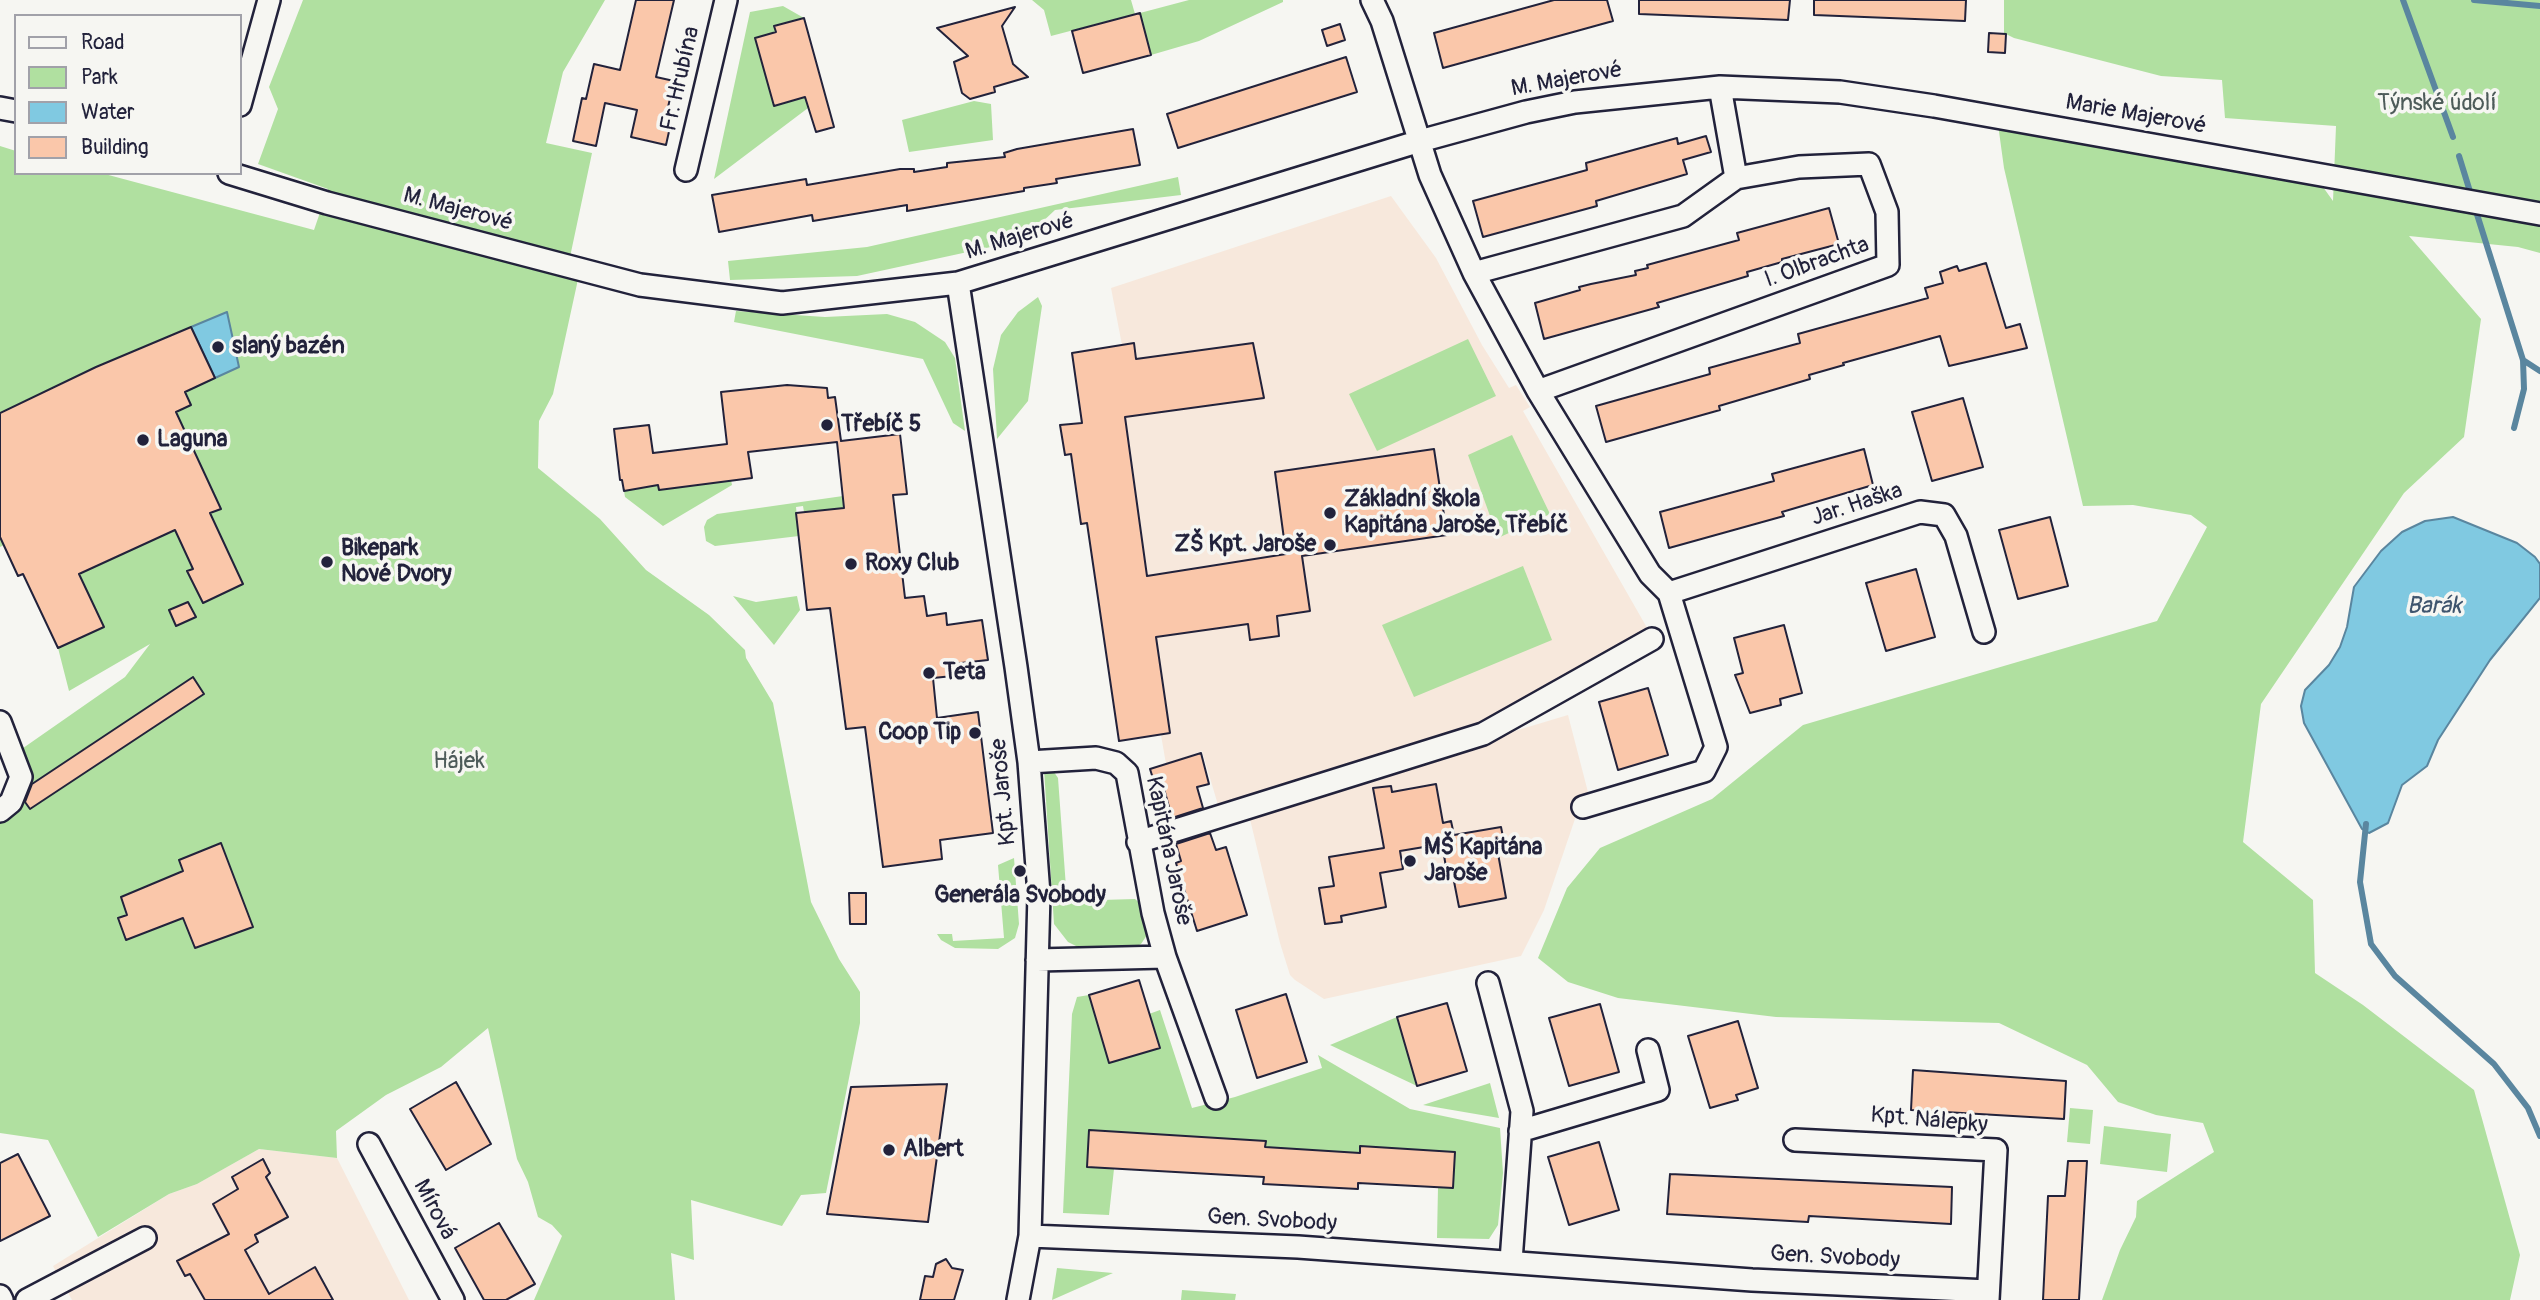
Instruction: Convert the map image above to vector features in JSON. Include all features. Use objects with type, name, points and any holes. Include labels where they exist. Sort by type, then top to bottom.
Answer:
[{"type":"street","points":[[242,98],[269,0]]},
{"type":"street","name":"Fr. Hrubína","points":[[686,170],[726,0]]},
{"type":"street","points":[[1372,0],[1382,21],[1430,175],[1474,273],[1538,391],[1650,574],[1669,593],[1716,747],[1704,771],[1583,807]]},
{"type":"street","points":[[1474,273],[1683,216],[1736,178],[1720,87]]},
{"type":"street","name":"M. Majerové","points":[[236,175],[327,203],[593,273],[680,292],[782,303],[958,283],[1420,141],[1575,102],[1720,87]]},
{"type":"street","name":"Marie Majerové","points":[[1720,87],[1780,87],[1853,94],[2540,214]]},
{"type":"street","name":"I. Olbrachta","points":[[1538,391],[1888,265],[1887,212],[1869,164],[1799,167],[1736,178]]},
{"type":"street","name":"Kpt. Jaroše","points":[[958,283],[1028,762],[1039,894],[1030,1236],[1018,1300]]},
{"type":"street","name":"Jar. Haška","points":[[1669,593],[1920,512],[1944,515],[1956,536],[1984,632]]},
{"type":"street","points":[[1138,842],[1483,734],[1652,639]]},
{"type":"street","points":[[0,722],[21,777],[11,802],[0,811]]},
{"type":"street","name":"Kapitána Jaroše","points":[[1028,762],[1096,758],[1116,763],[1127,773],[1138,842],[1165,957],[1216,1098]]},
{"type":"street","name":"Kapitána Jaroše","points":[[1037,960],[1165,957]]},
{"type":"street","points":[[1488,983],[1522,1111],[1511,1261]]},
{"type":"street","points":[[1520,1131],[1658,1090],[1648,1050]]},
{"type":"street","name":"Kpt. Nálepky","points":[[1795,1140],[1996,1150],[1988,1296]]},
{"type":"street","name":"Mírová","points":[[369,1144],[453,1300]]},
{"type":"street","name":"Gen. Svobody","points":[[1030,1236],[1298,1247],[1988,1296]]},
{"type":"street","points":[[27,1300],[145,1238]]},
{"type":"shaded area","name":"Základní škola Kapitána Jaroše, Třebíč","points":[[1391,196],[1436,258],[1482,345],[1509,388],[1516,385],[1530,407],[1523,411],[1650,633],[1471,733],[1221,815],[1202,751],[1166,764],[1161,735],[1119,741],[1087,523],[1081,524],[1078,504],[1081,485],[1075,487],[1071,454],[1065,455],[1060,425],[1081,423],[1072,353],[1122,345],[1111,288]]},
{"type":"shaded area","name":"MŠ Kapitána Jaroše","points":[[1568,715],[1589,796],[1577,813],[1544,910],[1521,956],[1324,999],[1290,975],[1248,811]]},
{"type":"shaded area","points":[[259,1149],[337,1158],[409,1300],[72,1300],[53,1266],[169,1194],[197,1184]]},
{"type":"green space","name":"Hájek","points":[[303,0],[605,0],[563,72],[546,143],[592,153],[570,257],[582,261],[553,394],[539,421],[538,468],[600,519],[646,570],[709,615],[745,650],[746,658],[773,703],[811,902],[839,959],[860,992],[860,1023],[826,1193],[801,1195],[782,1226],[691,1200],[694,1260],[671,1253],[675,1300],[534,1300],[562,1236],[552,1225],[538,1217],[528,1182],[517,1159],[488,1028],[441,1067],[386,1095],[336,1131],[337,1158],[259,1149],[197,1184],[169,1194],[98,1237],[48,1140],[0,1133],[0,818],[16,753],[125,677],[150,644],[69,691],[58,648],[24,574],[4,545],[0,547],[0,146],[14,150],[14,175],[108,175],[314,230],[328,189],[258,164],[278,109],[269,87]]},
{"type":"green space","points":[[1032,0],[1131,0],[1135,14],[1051,36],[1044,10]]},
{"type":"green space","points":[[1189,0],[1283,2],[1199,41],[1151,55],[1140,13]]},
{"type":"green space","name":"Týnské údolí","points":[[2004,0],[2540,0],[2540,253],[2518,247],[2409,236],[2481,319],[2464,437],[2404,493],[2261,704],[2243,842],[2313,900],[2315,973],[2363,1005],[2474,1090],[2520,1255],[2510,1300],[2102,1300],[2120,1250],[2136,1217],[2137,1201],[2214,1152],[2203,1123],[2156,1115],[2118,1102],[2087,1065],[1999,1023],[1776,1017],[1618,998],[1568,982],[1538,958],[1567,888],[1600,848],[1712,799],[1803,725],[2157,621],[2207,527],[2191,515],[2133,505],[2083,506],[2004,168],[1997,117],[2313,173],[2333,201],[2336,126],[2225,118],[2222,80],[2161,76],[2014,38],[2004,33]]},
{"type":"green space","points":[[783,6],[804,18],[775,26],[776,32],[755,39],[774,106],[810,96],[812,105],[714,179],[750,12]]},
{"type":"green space","points":[[974,101],[991,104],[993,140],[909,152],[902,120]]},
{"type":"green space","points":[[1178,177],[1181,195],[1055,210],[1023,240],[857,276],[730,280],[728,261],[867,247]]},
{"type":"green space","points":[[1038,297],[1042,306],[1028,401],[997,439],[993,369],[1001,335],[1018,312]]},
{"type":"green space","points":[[736,311],[825,317],[887,314],[915,322],[945,342],[955,358],[965,431],[953,423],[923,359],[734,322]]},
{"type":"green space","points":[[1468,339],[1496,396],[1377,451],[1349,394]]},
{"type":"green space","points":[[1512,435],[1550,514],[1498,538],[1468,455]]},
{"type":"green space","points":[[657,477],[659,490],[731,480],[732,485],[663,526],[625,497],[624,491],[647,487],[647,479]]},
{"type":"green space","points":[[843,496],[845,509],[804,512],[803,506],[796,507],[799,536],[715,546],[706,541],[704,527],[707,520],[717,514]]},
{"type":"green space","points":[[1523,566],[1552,640],[1414,697],[1382,625]]},
{"type":"green space","points":[[733,596],[756,602],[797,596],[800,610],[774,645]]},
{"type":"green space","points":[[1044,769],[1054,772],[1058,778],[1067,901],[1135,899],[1150,912],[1151,929],[1141,944],[1125,952],[1084,950],[1068,942],[1054,924]]},
{"type":"green space","points":[[1014,858],[1019,924],[1015,938],[998,949],[955,948],[941,940],[937,934],[952,934],[953,941],[1004,938],[998,865]]},
{"type":"green space","points":[[1089,995],[1109,1063],[1159,1048],[1149,1014],[1160,1010],[1192,1108],[1235,1097],[1322,1068],[1318,1055],[1410,1109],[1500,1128],[1503,1173],[1498,1225],[1489,1239],[1437,1238],[1438,1187],[1453,1188],[1455,1152],[1361,1146],[1360,1153],[1265,1147],[1265,1141],[1090,1131],[1087,1167],[1114,1169],[1109,1215],[1063,1213],[1072,1014],[1077,997]]},
{"type":"green space","points":[[1397,1017],[1417,1086],[1330,1045]]},
{"type":"green space","points":[[1490,1083],[1499,1118],[1423,1105]]},
{"type":"green space","points":[[2070,1108],[2093,1110],[2090,1144],[2067,1142]]},
{"type":"green space","points":[[2104,1126],[2171,1134],[2167,1172],[2100,1164]]},
{"type":"green space","points":[[1057,1268],[1113,1273],[1052,1300]]},
{"type":"green space","points":[[1182,1290],[1236,1294],[1235,1300],[1181,1300]]},
{"type":"water","name":"slaný bazén","points":[[227,312],[239,367],[215,378],[191,327]]},
{"type":"water","name":"Barák","points":[[2453,517],[2517,543],[2535,557],[2540,564],[2540,598],[2490,660],[2438,740],[2427,766],[2402,785],[2388,823],[2369,833],[2362,829],[2304,723],[2301,706],[2305,690],[2329,665],[2340,647],[2347,627],[2354,587],[2381,551],[2402,532],[2425,521]]},
{"type":"building","points":[[636,0],[674,0],[656,77],[674,81],[666,116],[672,118],[666,145],[631,137],[637,110],[605,103],[596,146],[573,141],[582,98],[586,99],[594,64],[620,70]]},
{"type":"building","points":[[1554,0],[1607,0],[1613,21],[1443,68],[1434,33]]},
{"type":"building","points":[[1639,0],[1790,0],[1788,20],[1639,14]]},
{"type":"building","points":[[1814,0],[1966,0],[1965,21],[1814,15]]},
{"type":"building","points":[[1015,7],[1002,26],[1013,64],[1028,77],[994,87],[995,92],[970,99],[962,93],[954,62],[968,56],[937,28]]},
{"type":"building","points":[[1140,13],[1151,55],[1083,73],[1072,31]]},
{"type":"building","points":[[804,18],[834,127],[816,132],[805,97],[774,106],[755,38],[776,32],[774,26]]},
{"type":"building","points":[[1340,24],[1345,40],[1327,46],[1322,30]]},
{"type":"building","points":[[1989,33],[2006,34],[2005,53],[1988,52]]},
{"type":"building","points":[[1346,57],[1357,92],[1178,148],[1167,114]]},
{"type":"building","points":[[1133,129],[1140,165],[1056,179],[1057,183],[1024,188],[1024,191],[907,211],[907,205],[813,221],[812,215],[719,232],[712,195],[806,179],[807,185],[900,169],[914,169],[914,172],[947,167],[947,163],[1005,157],[1004,153],[1017,149]]},
{"type":"building","points":[[1706,136],[1711,152],[1683,160],[1687,174],[1596,201],[1597,206],[1483,237],[1473,201],[1587,170],[1586,163],[1677,138],[1678,144]]},
{"type":"building","points":[[1829,208],[1839,244],[1782,259],[1782,262],[1747,272],[1748,276],[1657,303],[1659,307],[1544,339],[1535,303],[1580,290],[1579,287],[1636,275],[1635,271],[1648,268],[1647,265],[1739,240],[1737,233]]},
{"type":"building","points":[[1986,263],[2006,328],[2020,324],[2027,348],[1949,366],[1940,336],[1843,363],[1844,365],[1809,375],[1810,379],[1719,406],[1720,410],[1606,442],[1596,406],[1710,374],[1709,368],[1800,343],[1798,334],[1928,298],[1925,288],[1943,283],[1940,272],[1957,266],[1959,271]]},
{"type":"building","name":"Laguna","points":[[191,327],[215,378],[185,392],[191,405],[176,412],[221,509],[210,513],[243,584],[203,603],[187,571],[193,569],[175,530],[79,574],[104,627],[58,648],[23,574],[18,576],[0,537],[0,413],[96,367]]},
{"type":"building","name":"ZŠ Kpt. Jaroše","points":[[1134,343],[1136,359],[1253,343],[1264,398],[1125,417],[1147,576],[1286,554],[1275,472],[1434,449],[1447,535],[1302,556],[1310,611],[1277,616],[1279,636],[1250,640],[1248,624],[1156,637],[1170,733],[1119,741],[1087,523],[1081,524],[1071,454],[1065,455],[1060,425],[1082,423],[1072,353]]},
{"type":"building","points":[[787,385],[827,388],[828,398],[835,397],[841,441],[900,434],[907,494],[893,495],[905,598],[924,596],[927,616],[946,613],[947,625],[982,620],[988,660],[952,664],[953,676],[933,678],[937,718],[978,712],[993,833],[940,840],[942,859],[883,867],[865,727],[846,729],[830,608],[807,610],[796,513],[844,508],[837,442],[748,452],[752,478],[659,490],[658,485],[624,491],[620,480],[614,429],[649,425],[653,453],[727,444],[721,392]]},
{"type":"building","points":[[1963,398],[1983,467],[1932,481],[1912,412]]},
{"type":"building","points":[[1864,449],[1873,485],[1782,512],[1784,516],[1669,548],[1660,512],[1774,481],[1772,474]]},
{"type":"building","points":[[2050,517],[2068,586],[2018,599],[1999,530]]},
{"type":"building","points":[[1916,569],[1935,637],[1886,651],[1866,583]]},
{"type":"building","points":[[188,602],[196,617],[176,626],[169,610]]},
{"type":"building","points":[[1784,625],[1802,693],[1780,699],[1781,705],[1750,713],[1735,675],[1743,673],[1734,638]]},
{"type":"building","points":[[193,677],[204,694],[30,809],[25,802],[32,784]]},
{"type":"building","points":[[1648,688],[1668,755],[1618,770],[1599,702]]},
{"type":"building","points":[[1201,753],[1209,784],[1197,787],[1203,808],[1172,818],[1163,785],[1156,788],[1150,769]]},
{"type":"building","points":[[1436,784],[1443,823],[1451,821],[1454,835],[1501,827],[1505,847],[1497,848],[1506,898],[1459,907],[1451,866],[1446,867],[1442,844],[1400,851],[1403,869],[1380,873],[1386,907],[1341,916],[1342,922],[1325,924],[1319,888],[1334,886],[1329,857],[1384,848],[1373,788],[1391,786],[1392,792]]},
{"type":"building","points":[[1210,833],[1216,850],[1226,847],[1247,915],[1197,931],[1176,863],[1181,861],[1176,844]]},
{"type":"building","points":[[221,843],[253,927],[195,948],[183,918],[126,940],[118,918],[127,915],[121,897],[183,871],[179,860]]},
{"type":"building","points":[[849,893],[866,893],[866,924],[850,924]]},
{"type":"building","points":[[1139,980],[1160,1048],[1109,1063],[1089,995]]},
{"type":"building","points":[[1286,994],[1307,1062],[1257,1078],[1236,1010]]},
{"type":"building","points":[[1447,1003],[1467,1071],[1417,1086],[1397,1017]]},
{"type":"building","points":[[1600,1004],[1619,1072],[1569,1086],[1549,1018]]},
{"type":"building","points":[[1738,1021],[1758,1088],[1736,1095],[1738,1100],[1710,1108],[1688,1036]]},
{"type":"building","points":[[1913,1070],[2066,1081],[2064,1119],[1911,1110]]},
{"type":"building","points":[[456,1082],[491,1144],[446,1170],[410,1109]]},
{"type":"building","name":"Albert","points":[[947,1084],[928,1222],[827,1214],[851,1087]]},
{"type":"building","points":[[1089,1130],[1266,1141],[1265,1147],[1360,1153],[1360,1146],[1455,1152],[1453,1188],[1358,1183],[1358,1189],[1263,1184],[1264,1177],[1087,1167]]},
{"type":"building","points":[[1599,1142],[1619,1210],[1569,1225],[1548,1157]]},
{"type":"building","points":[[18,1154],[50,1216],[0,1241],[0,1163]]},
{"type":"building","points":[[263,1159],[270,1173],[266,1177],[288,1217],[255,1235],[258,1242],[245,1250],[269,1294],[315,1267],[333,1300],[205,1300],[190,1274],[185,1276],[177,1261],[229,1234],[213,1204],[238,1189],[232,1177]]},
{"type":"building","points":[[2068,1161],[2087,1161],[2079,1300],[2043,1300],[2048,1196],[2065,1196]]},
{"type":"building","points":[[1670,1174],[1952,1187],[1951,1224],[1809,1216],[1808,1222],[1667,1214]]},
{"type":"building","points":[[499,1223],[535,1284],[506,1300],[484,1300],[455,1248]]},
{"type":"building","points":[[946,1259],[952,1268],[963,1270],[954,1300],[920,1300],[925,1276],[933,1277],[936,1264]]},
{"type":"waterway","points":[[2403,0],[2453,137]]},
{"type":"waterway","points":[[2474,0],[2540,6]]},
{"type":"waterway","points":[[2459,156],[2472,198]]},
{"type":"waterway","points":[[2475,208],[2523,360],[2524,389],[2514,428]]},
{"type":"waterway","points":[[2523,360],[2540,371]]},
{"type":"waterway","points":[[2366,824],[2360,882],[2371,944],[2395,976],[2494,1064],[2528,1108],[2540,1136]]},
{"type":"place","name":"slaný bazén","points":[[218,347]]},
{"type":"place","name":"Třebíč 5","points":[[827,425]]},
{"type":"place","name":"Laguna","points":[[143,440]]},
{"type":"place","name":"Základní škola Kapitána Jaroše, Třebíč","points":[[1330,513]]},
{"type":"place","name":"ZŠ Kpt. Jaroše","points":[[1330,545]]},
{"type":"place","name":"Bikepark Nové Dvory","points":[[327,562]]},
{"type":"place","name":"Roxy Club","points":[[851,564]]},
{"type":"place","name":"Teta","points":[[929,673]]},
{"type":"place","name":"Coop Tip","points":[[975,733]]},
{"type":"place","name":"MŠ Kapitána Jaroše","points":[[1410,861]]},
{"type":"place","name":"Generála Svobody","points":[[1020,871]]},
{"type":"place","name":"Albert","points":[[889,1150]]}]
